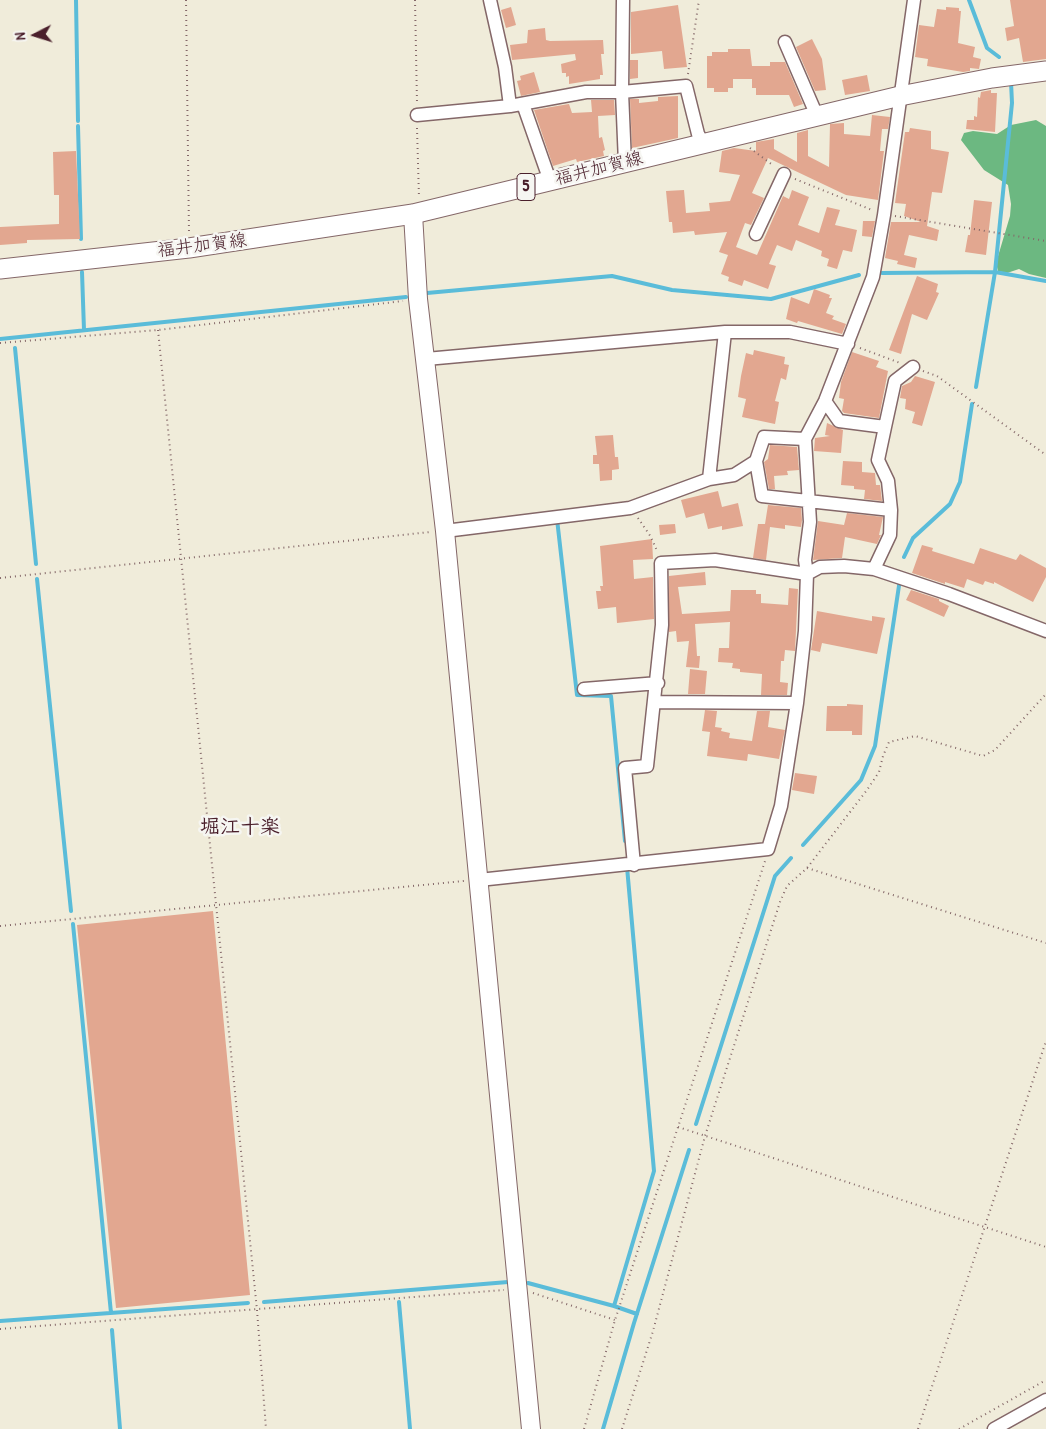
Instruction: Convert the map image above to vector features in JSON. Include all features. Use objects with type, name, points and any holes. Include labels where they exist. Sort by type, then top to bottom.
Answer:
[{"type":"main road","name":"福井加賀線","points":[[0,268],[189,248],[413,214],[900,96],[992,78],[1046,72]]},
{"type":"street","points":[[490,0],[505,67],[510,106]]},
{"type":"street","points":[[623,0],[622,92],[626,162]]},
{"type":"street","points":[[479,880],[634,865],[768,849],[781,806],[797,703],[805,632],[807,574],[805,560],[810,522],[806,439],[825,401],[873,277],[914,0]]},
{"type":"street","points":[[785,42],[817,116]]},
{"type":"street","points":[[417,115],[510,106],[586,92],[622,92],[686,86],[698,134],[703,143]]},
{"type":"street","points":[[523,104],[550,181]]},
{"type":"street","points":[[756,234],[784,174]]},
{"type":"street","points":[[413,214],[418,299],[445,531],[531,1429]]},
{"type":"street","points":[[426,359],[725,332],[790,332],[848,344]]},
{"type":"street","points":[[709,479],[725,332]]},
{"type":"street","points":[[874,569],[890,535],[888,481],[878,460],[895,382],[913,367]]},
{"type":"street","points":[[825,401],[838,421],[885,427]]},
{"type":"street","points":[[806,439],[764,437],[756,461],[762,496],[809,499],[890,510]]},
{"type":"street","points":[[445,531],[630,508],[709,479],[734,475],[756,461]]},
{"type":"street","points":[[634,865],[626,768],[647,766],[656,702],[662,625],[661,563],[715,560],[807,574],[820,567],[844,566],[874,569],[949,594],[1046,632]]},
{"type":"street","points":[[584,689],[658,683]]},
{"type":"street","points":[[656,702],[797,703]]},
{"type":"street","points":[[994,1429],[1046,1400]]},
{"type":"path","points":[[186,0],[189,248]]},
{"type":"path","points":[[686,86],[699,0]]},
{"type":"path","points":[[0,343],[158,330],[418,299]]},
{"type":"path","points":[[158,330],[257,1310],[266,1429]]},
{"type":"path","points":[[848,344],[937,376],[1046,455]]},
{"type":"path","points":[[630,508],[651,537],[661,563]]},
{"type":"path","points":[[0,578],[445,531]]},
{"type":"path","points":[[622,1429],[653,1331],[705,1136],[780,902],[787,886],[807,868],[879,772],[883,756],[890,742],[915,736],[983,756],[995,750],[1046,694]]},
{"type":"path","points":[[584,1429],[615,1320],[768,849]]},
{"type":"path","points":[[807,868],[1046,943]]},
{"type":"path","points":[[0,926],[479,880]]},
{"type":"path","points":[[918,1429],[1046,1040]]},
{"type":"path","points":[[678,1128],[1046,1247]]},
{"type":"path","points":[[0,1329],[519,1289],[615,1320]]},
{"type":"path","points":[[959,1429],[1046,1380]]},
{"type":"green space","points":[[1036,120],[1046,126],[1046,278],[1029,274],[1019,269],[1007,273],[998,271],[996,263],[1010,216],[1011,204],[1008,185],[984,170],[961,140],[964,133],[973,131],[997,134],[1011,125]]},
{"type":"building","points":[[1010,0],[1046,0],[1046,59],[1023,62],[1019,38],[1007,41],[1005,28],[1014,26]]},
{"type":"building","points":[[678,5],[687,67],[664,69],[662,51],[631,54],[631,12]]},
{"type":"building","points":[[511,7],[516,25],[506,28],[501,10]]},
{"type":"building","points":[[946,7],[959,8],[959,11],[961,11],[958,43],[975,47],[973,57],[981,59],[979,69],[970,68],[970,71],[963,72],[927,66],[928,59],[915,57],[919,25],[934,27],[937,9],[946,10]]},
{"type":"building","points":[[545,28],[546,40],[550,41],[603,40],[604,54],[601,54],[603,75],[600,75],[600,79],[569,84],[569,76],[566,77],[566,73],[562,73],[561,64],[576,60],[575,54],[512,60],[510,45],[527,43],[528,30]]},
{"type":"building","points":[[812,39],[822,59],[826,90],[815,91],[796,47]]},
{"type":"building","points":[[728,49],[750,49],[752,66],[770,66],[770,62],[785,62],[803,104],[794,107],[789,95],[756,95],[756,88],[752,88],[752,79],[733,79],[733,88],[728,88],[728,92],[714,92],[714,88],[707,88],[707,56],[712,56],[712,52],[728,52]]},
{"type":"building","points":[[630,60],[638,60],[638,78],[630,79]]},
{"type":"building","points":[[534,72],[540,92],[521,96],[517,81],[521,80],[520,76]]},
{"type":"building","points":[[867,75],[870,91],[845,95],[842,80]]},
{"type":"building","points":[[991,90],[991,93],[997,93],[995,132],[966,129],[967,120],[974,120],[974,116],[977,117],[978,97],[980,98],[981,92]]},
{"type":"building","points":[[678,96],[678,138],[632,148],[630,99],[639,99],[639,103],[658,101],[658,97]]},
{"type":"building","points":[[591,100],[614,100],[615,115],[598,116],[599,138],[602,137],[605,150],[603,151],[604,156],[577,162],[576,159],[553,166],[534,110],[569,104],[572,113],[592,112]]},
{"type":"building","points":[[872,115],[890,117],[888,129],[882,129],[880,151],[884,151],[878,200],[846,195],[768,158],[752,193],[764,198],[751,225],[745,223],[736,247],[757,255],[783,196],[789,199],[792,190],[809,197],[798,225],[819,233],[827,207],[840,210],[835,225],[857,230],[852,252],[843,250],[837,269],[827,266],[829,259],[821,256],[822,251],[796,240],[792,251],[777,245],[769,264],[776,266],[768,289],[744,280],[742,286],[728,281],[729,277],[721,274],[728,255],[719,252],[727,232],[695,235],[694,231],[673,233],[672,222],[669,222],[666,191],[684,190],[686,213],[710,211],[709,203],[730,201],[740,175],[719,172],[722,151],[734,148],[756,151],[756,142],[774,139],[774,149],[797,162],[797,133],[808,130],[808,156],[829,167],[830,124],[844,123],[844,134],[870,136]]},
{"type":"building","points":[[910,128],[931,131],[931,149],[949,152],[942,193],[932,192],[927,226],[939,230],[937,241],[909,235],[904,255],[917,258],[915,268],[897,264],[898,261],[885,258],[891,222],[921,222],[904,216],[906,204],[895,203],[905,132],[909,132]]},
{"type":"building","points":[[76,151],[80,239],[27,240],[27,243],[0,245],[0,227],[59,224],[59,195],[54,195],[53,152]]},
{"type":"building","points":[[974,200],[992,202],[986,255],[965,252],[968,235],[970,235]]},
{"type":"building","points":[[863,221],[875,221],[872,237],[862,236]]},
{"type":"building","points":[[917,276],[938,284],[936,292],[939,293],[927,320],[912,314],[901,354],[889,350]]},
{"type":"building","points":[[814,289],[830,295],[829,298],[832,298],[826,313],[834,316],[832,319],[846,324],[842,334],[786,319],[791,297],[809,304]]},
{"type":"building","points":[[754,350],[785,357],[784,364],[789,365],[786,380],[781,378],[775,401],[779,402],[775,424],[742,417],[746,399],[738,397],[741,376],[746,353],[753,355]]},
{"type":"building","points":[[852,352],[879,361],[876,367],[888,371],[879,418],[844,413],[842,411],[844,399],[839,398],[841,382]]},
{"type":"building","points":[[915,376],[935,382],[922,426],[912,423],[915,412],[905,409],[906,399],[900,398],[902,386],[911,382]]},
{"type":"building","points":[[827,423],[843,430],[841,453],[814,451],[815,438],[830,436],[825,435]]},
{"type":"building","points":[[613,435],[615,457],[618,457],[619,469],[612,470],[612,480],[600,481],[599,464],[593,464],[593,455],[597,455],[595,436]]},
{"type":"building","points":[[770,445],[797,447],[799,470],[787,471],[788,475],[774,476],[775,489],[769,489],[764,462],[768,459]]},
{"type":"building","points":[[843,461],[862,462],[862,472],[875,473],[876,485],[880,485],[882,501],[864,499],[865,490],[854,489],[854,486],[841,485]]},
{"type":"building","points":[[718,491],[722,507],[738,503],[743,526],[722,530],[722,526],[708,529],[704,513],[686,518],[681,500]]},
{"type":"building","points":[[768,505],[801,508],[801,527],[785,525],[785,529],[770,527],[766,560],[753,558],[758,524],[765,524]]},
{"type":"building","points":[[847,513],[883,517],[879,535],[881,535],[877,544],[845,537],[842,558],[813,560],[818,521],[844,525]]},
{"type":"building","points":[[675,524],[676,533],[660,535],[659,525]]},
{"type":"building","points":[[652,539],[653,559],[633,560],[634,579],[653,577],[654,619],[617,623],[616,607],[598,609],[596,591],[601,591],[600,586],[603,586],[600,546]]},
{"type":"building","points":[[922,545],[933,548],[932,551],[974,564],[980,548],[1016,560],[1020,554],[1046,568],[1046,577],[1033,602],[994,582],[994,584],[985,581],[983,585],[967,579],[964,588],[945,582],[945,584],[912,573]]},
{"type":"building","points":[[705,572],[706,585],[678,587],[682,614],[730,611],[731,590],[756,590],[756,594],[761,594],[761,603],[788,605],[789,588],[798,589],[795,651],[785,650],[784,661],[781,661],[780,682],[788,683],[787,695],[761,695],[762,674],[740,672],[740,669],[732,668],[733,663],[718,662],[719,648],[729,648],[730,622],[695,624],[697,656],[700,656],[699,668],[686,667],[689,641],[677,642],[676,631],[669,632],[669,576]]},
{"type":"building","points":[[911,590],[939,599],[939,601],[949,606],[944,617],[906,600]]},
{"type":"building","points":[[817,611],[872,621],[872,616],[885,618],[877,654],[822,643],[820,652],[811,650]]},
{"type":"building","points":[[690,669],[707,671],[705,694],[688,694]]},
{"type":"building","points":[[847,704],[863,705],[862,735],[852,735],[852,731],[826,731],[827,706],[847,706]]},
{"type":"building","points":[[705,710],[717,711],[715,727],[722,728],[721,731],[730,733],[729,738],[752,741],[757,711],[770,711],[768,727],[785,730],[779,759],[748,754],[747,761],[707,756],[710,732],[702,731]]},
{"type":"building","points":[[795,773],[817,776],[814,794],[792,790]]},
{"type":"building","points":[[213,911],[250,1295],[116,1308],[77,925]]},
{"type":"waterway","points":[[76,0],[78,121]]},
{"type":"waterway","points":[[969,0],[987,48],[999,57]]},
{"type":"waterway","points":[[976,387],[995,272],[1012,103],[1011,82]]},
{"type":"waterway","points":[[78,126],[81,239]]},
{"type":"waterway","points":[[82,272],[84,330]]},
{"type":"waterway","points":[[882,273],[995,272],[1046,281]]},
{"type":"waterway","points":[[427,293],[612,276],[672,290],[771,299],[859,275]]},
{"type":"waterway","points":[[0,339],[406,297]]},
{"type":"waterway","points":[[15,348],[36,564]]},
{"type":"waterway","points":[[904,557],[913,538],[950,504],[960,482],[972,404]]},
{"type":"waterway","points":[[557,519],[577,695],[611,696],[625,841]]},
{"type":"waterway","points":[[37,579],[71,911]]},
{"type":"waterway","points":[[803,845],[861,780],[875,746],[900,579]]},
{"type":"waterway","points":[[696,1124],[775,876],[791,858]]},
{"type":"waterway","points":[[528,1283],[614,1306],[654,1171],[627,867]]},
{"type":"waterway","points":[[73,924],[111,1313]]},
{"type":"waterway","points":[[603,1429],[634,1323],[689,1150]]},
{"type":"waterway","points":[[264,1302],[508,1282]]},
{"type":"waterway","points":[[399,1302],[410,1429]]},
{"type":"waterway","points":[[0,1321],[248,1303]]},
{"type":"waterway","points":[[614,1306],[637,1314]]},
{"type":"waterway","points":[[112,1330],[120,1429]]},
{"type":"district","name":"堀江十楽","points":[[240,828]]}]
